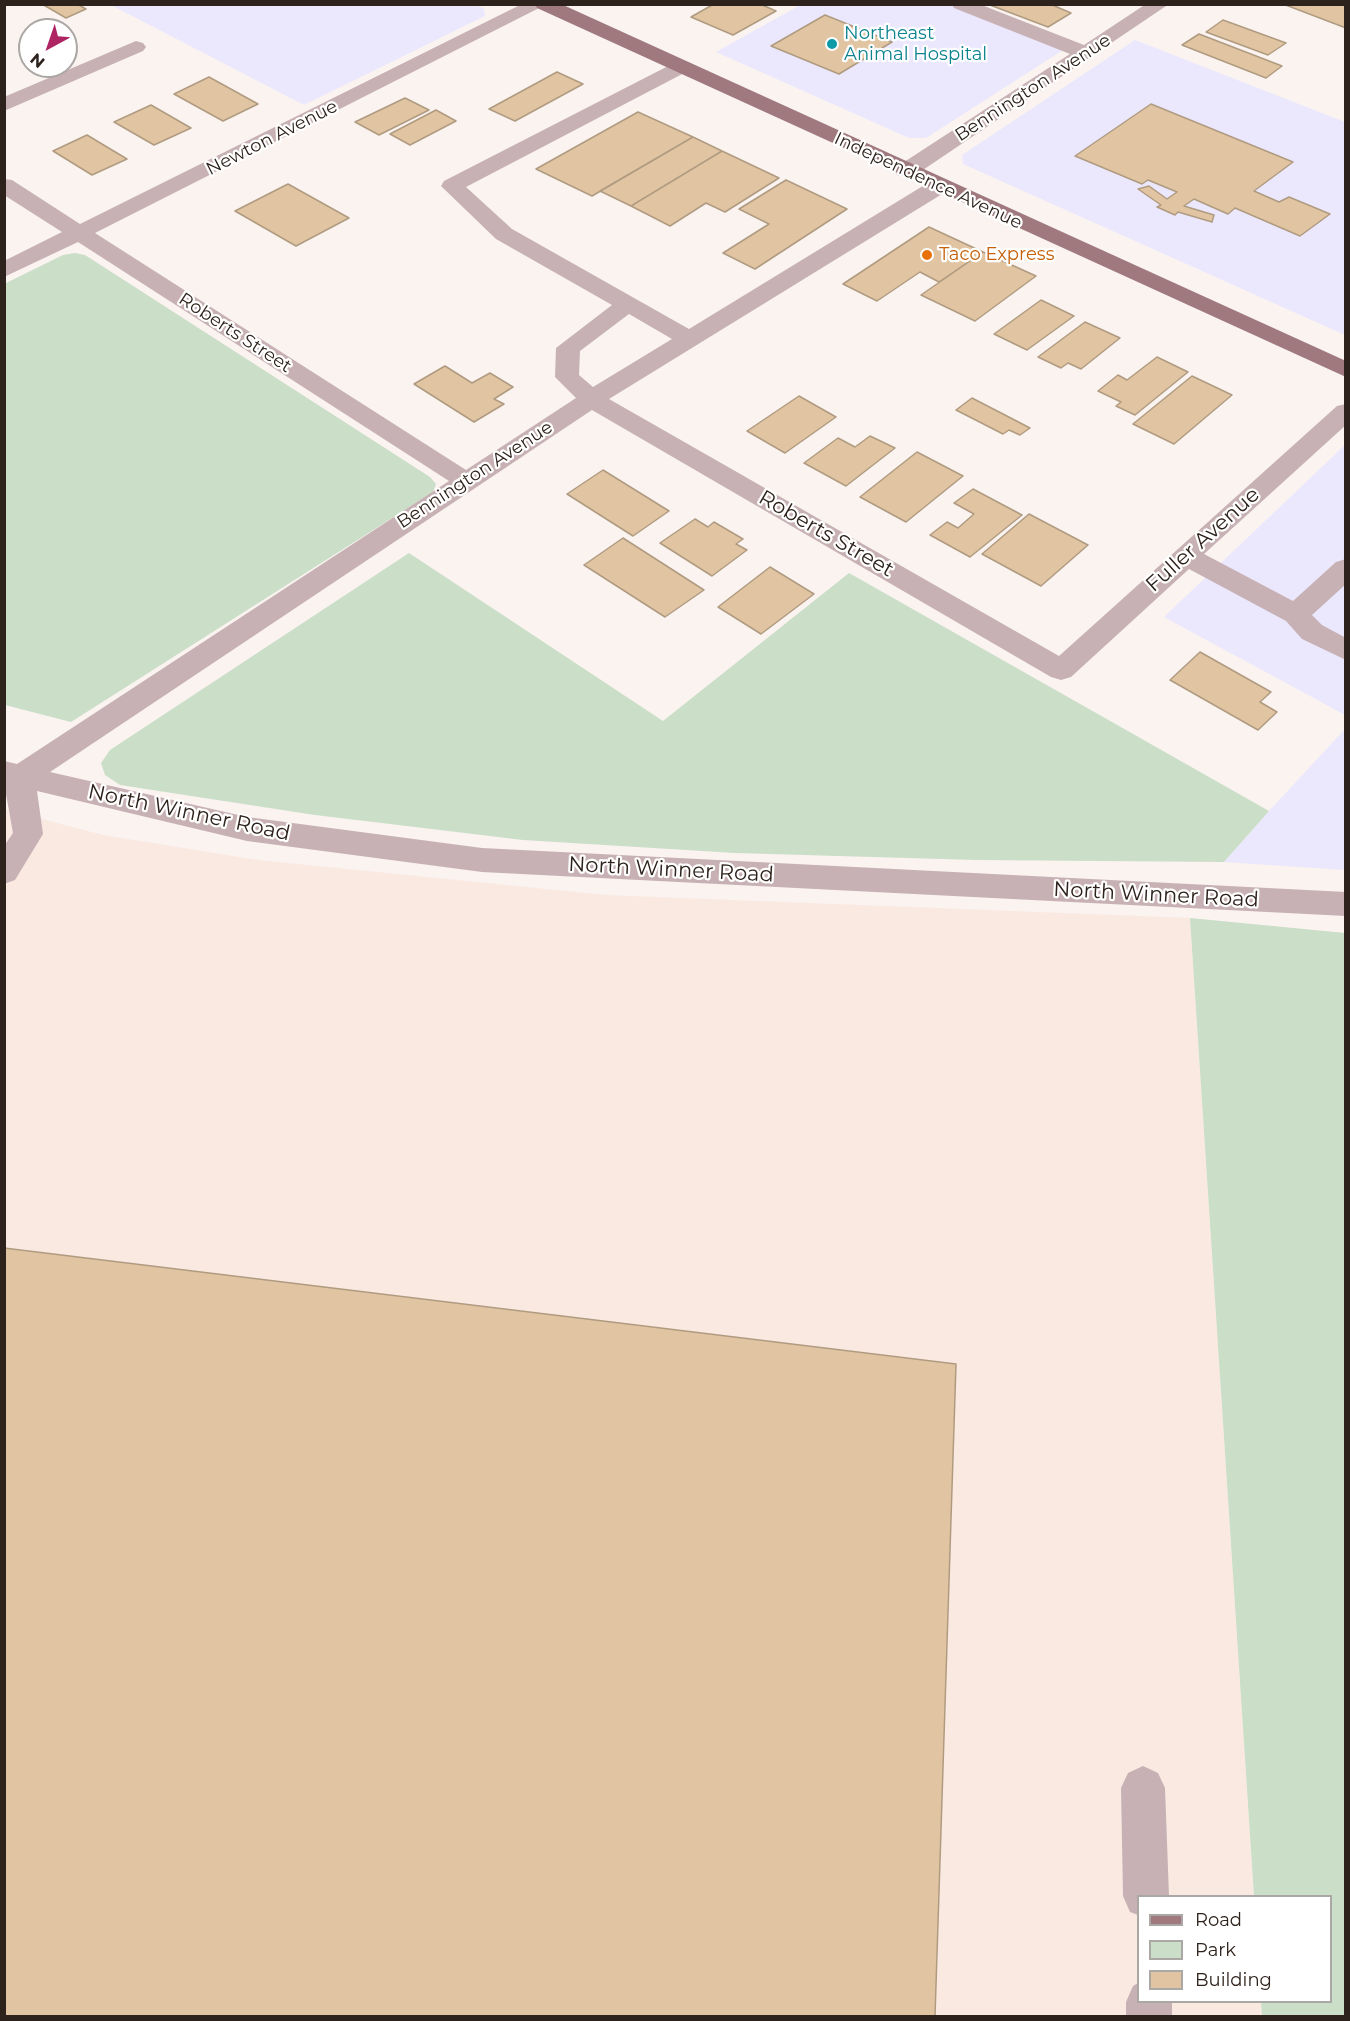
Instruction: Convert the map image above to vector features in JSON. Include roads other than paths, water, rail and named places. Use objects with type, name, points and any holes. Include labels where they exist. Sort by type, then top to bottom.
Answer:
[{"type":"main road","name":"Independence Avenue","points":[[544,4],[1346,370]]},
{"type":"street","name":"Newton Avenue","points":[[4,270],[538,4]]},
{"type":"street","points":[[961,4],[1085,53]]},
{"type":"street","name":"Bennington Avenue","points":[[906,171],[1160,4]]},
{"type":"street","points":[[4,105],[136,47]]},
{"type":"street","points":[[681,67],[452,186],[504,234],[689,339]]},
{"type":"street","name":"Roberts Street","points":[[4,185],[466,481]]},
{"type":"street","name":"Bennington Avenue","points":[[12,775],[591,399],[939,186]]},
{"type":"street","name":"Roberts Street","points":[[628,303],[568,348],[567,377],[591,399],[1061,670]]},
{"type":"street","name":"Fuller Avenue","points":[[1061,670],[1346,411]]},
{"type":"street","points":[[1186,556],[1296,614],[1312,632],[1346,650]]},
{"type":"street","points":[[1296,614],[1343,573]]},
{"type":"street","points":[[4,872],[28,834],[12,775]]},
{"type":"street","name":"North Winner Road","points":[[12,775],[247,829],[482,860],[1346,904]]},
{"type":"street","points":[[1143,1788],[1146,1895]]},
{"type":"place","name":"Northeast Animal Hospital","points":[[832,44]]},
{"type":"place","name":"Taco Express","points":[[927,255]]}]
